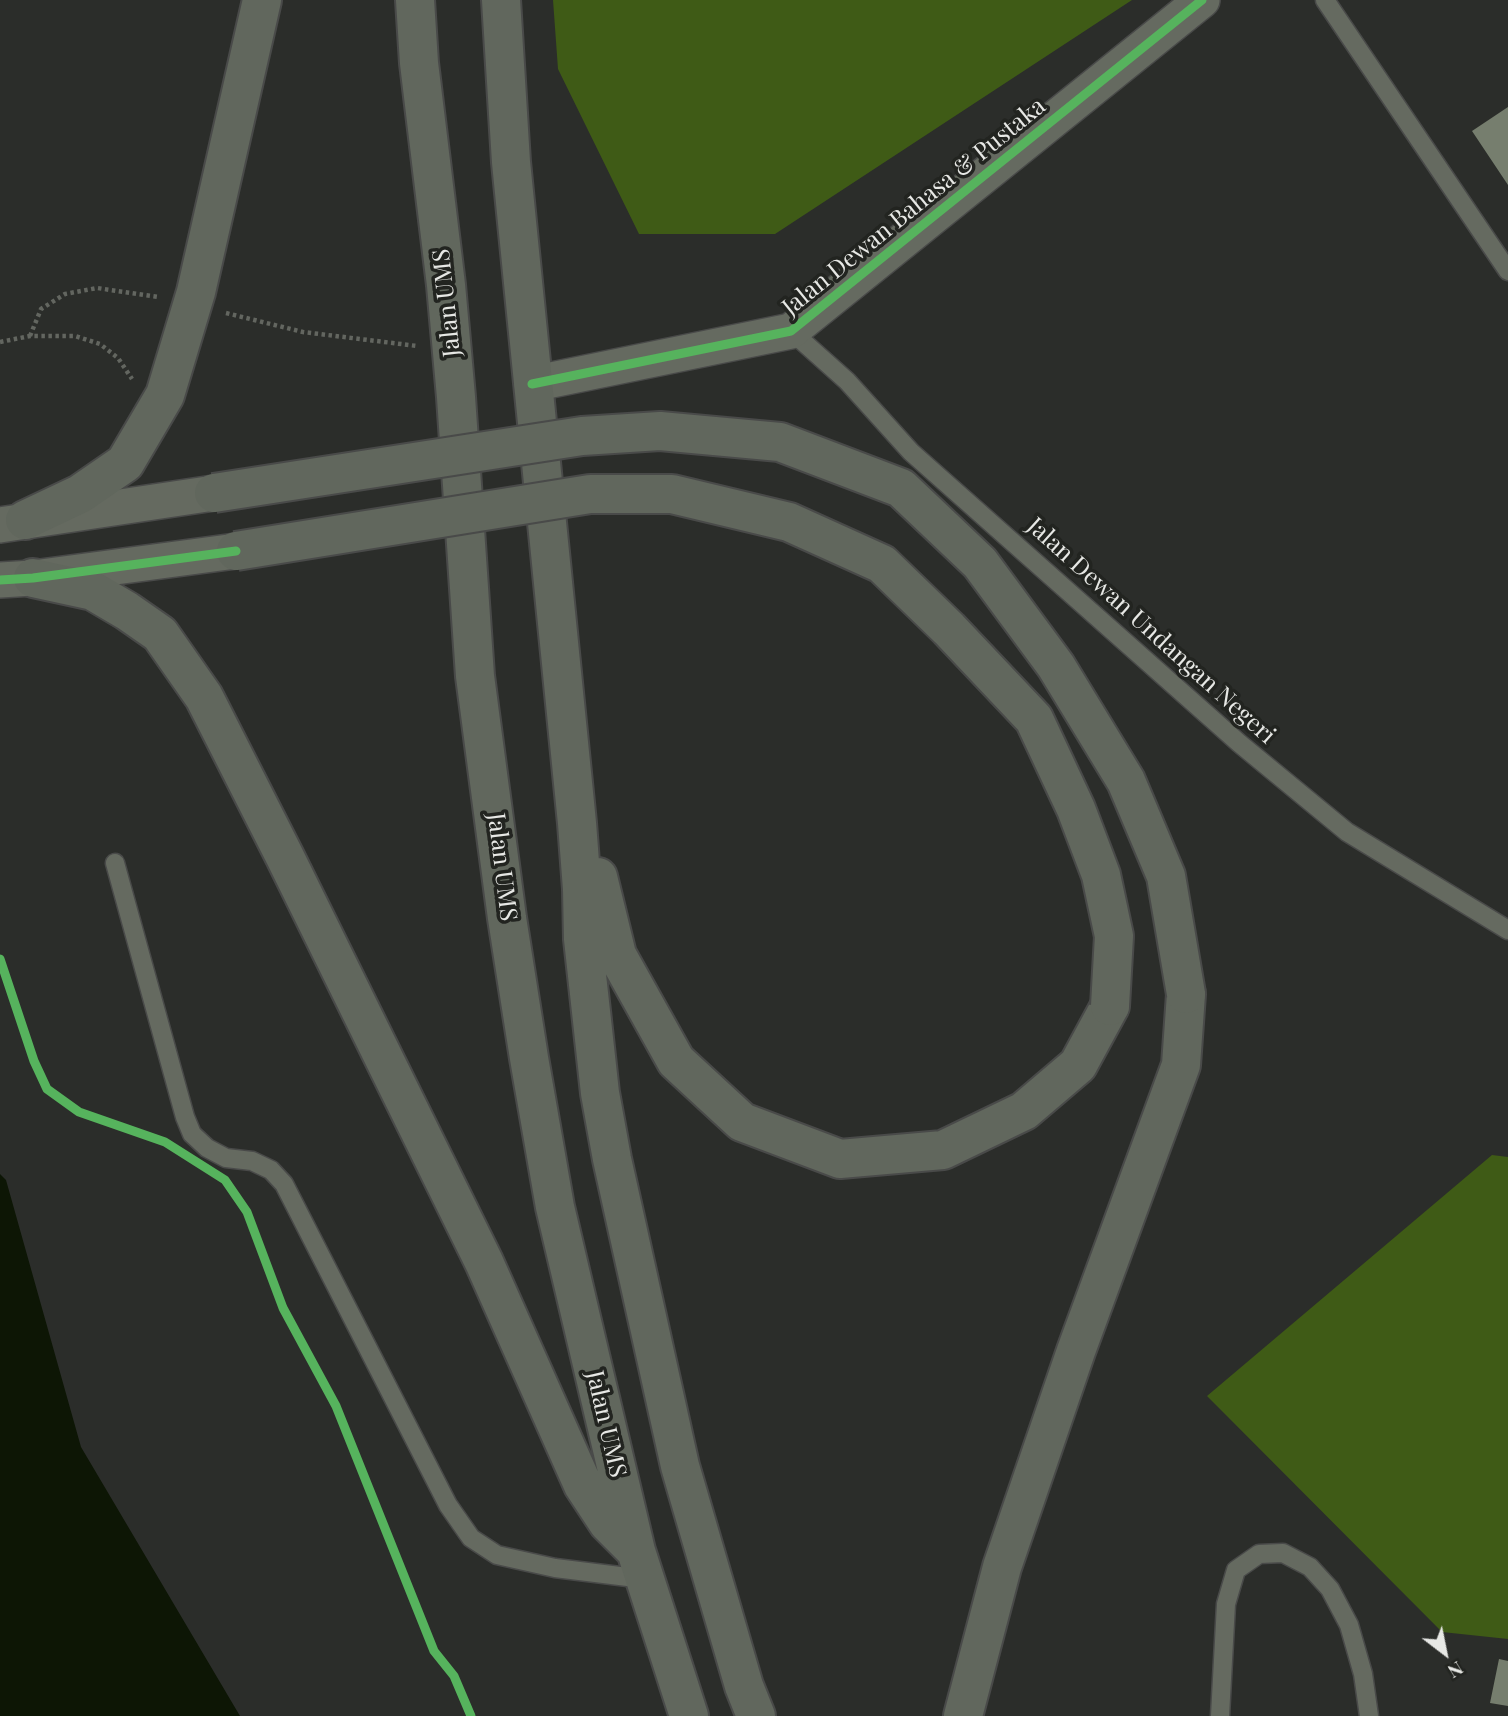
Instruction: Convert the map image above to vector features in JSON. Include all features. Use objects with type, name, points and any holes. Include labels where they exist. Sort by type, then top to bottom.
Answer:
[{"type":"highway","points":[[13,522],[80,494],[125,463],[165,396],[196,292],[262,0]]},
{"type":"highway","name":"Jalan UMS","points":[[415,0],[419,63],[452,350],[475,676],[517,980],[555,1207],[640,1565],[689,1716]]},
{"type":"highway","points":[[501,0],[511,162],[582,889],[583,939],[600,1093],[612,1159],[680,1466],[744,1686],[756,1716]]},
{"type":"highway","points":[[214,493],[582,436],[660,430],[780,442],[901,488],[980,563],[1056,666],[1126,780],[1166,876],[1186,994],[1181,1065],[1076,1351],[1006,1554],[963,1716]]},
{"type":"highway","points":[[236,551],[590,494],[672,494],[789,522],[882,564],[949,629],[1034,719],[1076,809],[1101,875],[1114,936],[1110,1006],[1078,1065],[1024,1111],[943,1150],[840,1159],[742,1122],[676,1061],[617,955],[570,760]]},
{"type":"highway","points":[[17,579],[93,591],[127,611],[160,634],[204,697],[484,1262],[583,1485],[640,1565]]},
{"type":"street","name":"Jalan Dewan Bahasa & Pustaka","points":[[532,384],[791,331],[1202,0]]},
{"type":"street","points":[[13,522],[214,493]]},
{"type":"street","points":[[17,579],[236,551]]},
{"type":"lane","points":[[1325,0],[1508,271]]},
{"type":"lane","name":"Jalan Dewan Undangan Negeri","points":[[791,331],[847,381],[911,452],[1239,743],[1347,832],[1508,930]]},
{"type":"lane","points":[[115,863],[192,1134],[207,1148],[226,1158],[252,1161],[271,1170],[284,1184],[447,1505],[471,1538],[497,1555],[555,1567],[640,1565]]},
{"type":"lane","points":[[1220,1716],[1226,1604],[1236,1570],[1259,1554],[1283,1553],[1310,1567],[1330,1590],[1349,1625],[1363,1674],[1369,1716]]},
{"type":"path","points":[[30,336],[41,309],[65,294],[97,288],[161,298]]},
{"type":"path","points":[[225,313],[303,332],[452,350]]},
{"type":"path","points":[[0,342],[30,336],[75,336],[100,344],[118,358],[133,383]]},
{"type":"green space","points":[[553,0],[1132,0],[775,234],[639,234],[558,69]]},
{"type":"green space","points":[[1492,1155],[1508,1157],[1508,1639],[1442,1632],[1207,1396]]},
{"type":"shaded area","points":[[0,1174],[6,1180],[81,1447],[240,1716],[0,1716]]},
{"type":"building","points":[[1508,107],[1508,185],[1472,131]]},
{"type":"building","points":[[1499,1659],[1508,1661],[1508,1706],[1490,1703]]},
{"type":"cycle path","points":[[532,384],[791,331],[1202,0]]},
{"type":"cycle path","points":[[0,580],[236,551]]},
{"type":"cycle path","points":[[0,959],[34,1061],[47,1089],[79,1112],[165,1142],[225,1180],[247,1212],[283,1308],[336,1406],[434,1651],[454,1676],[471,1716]]}]
